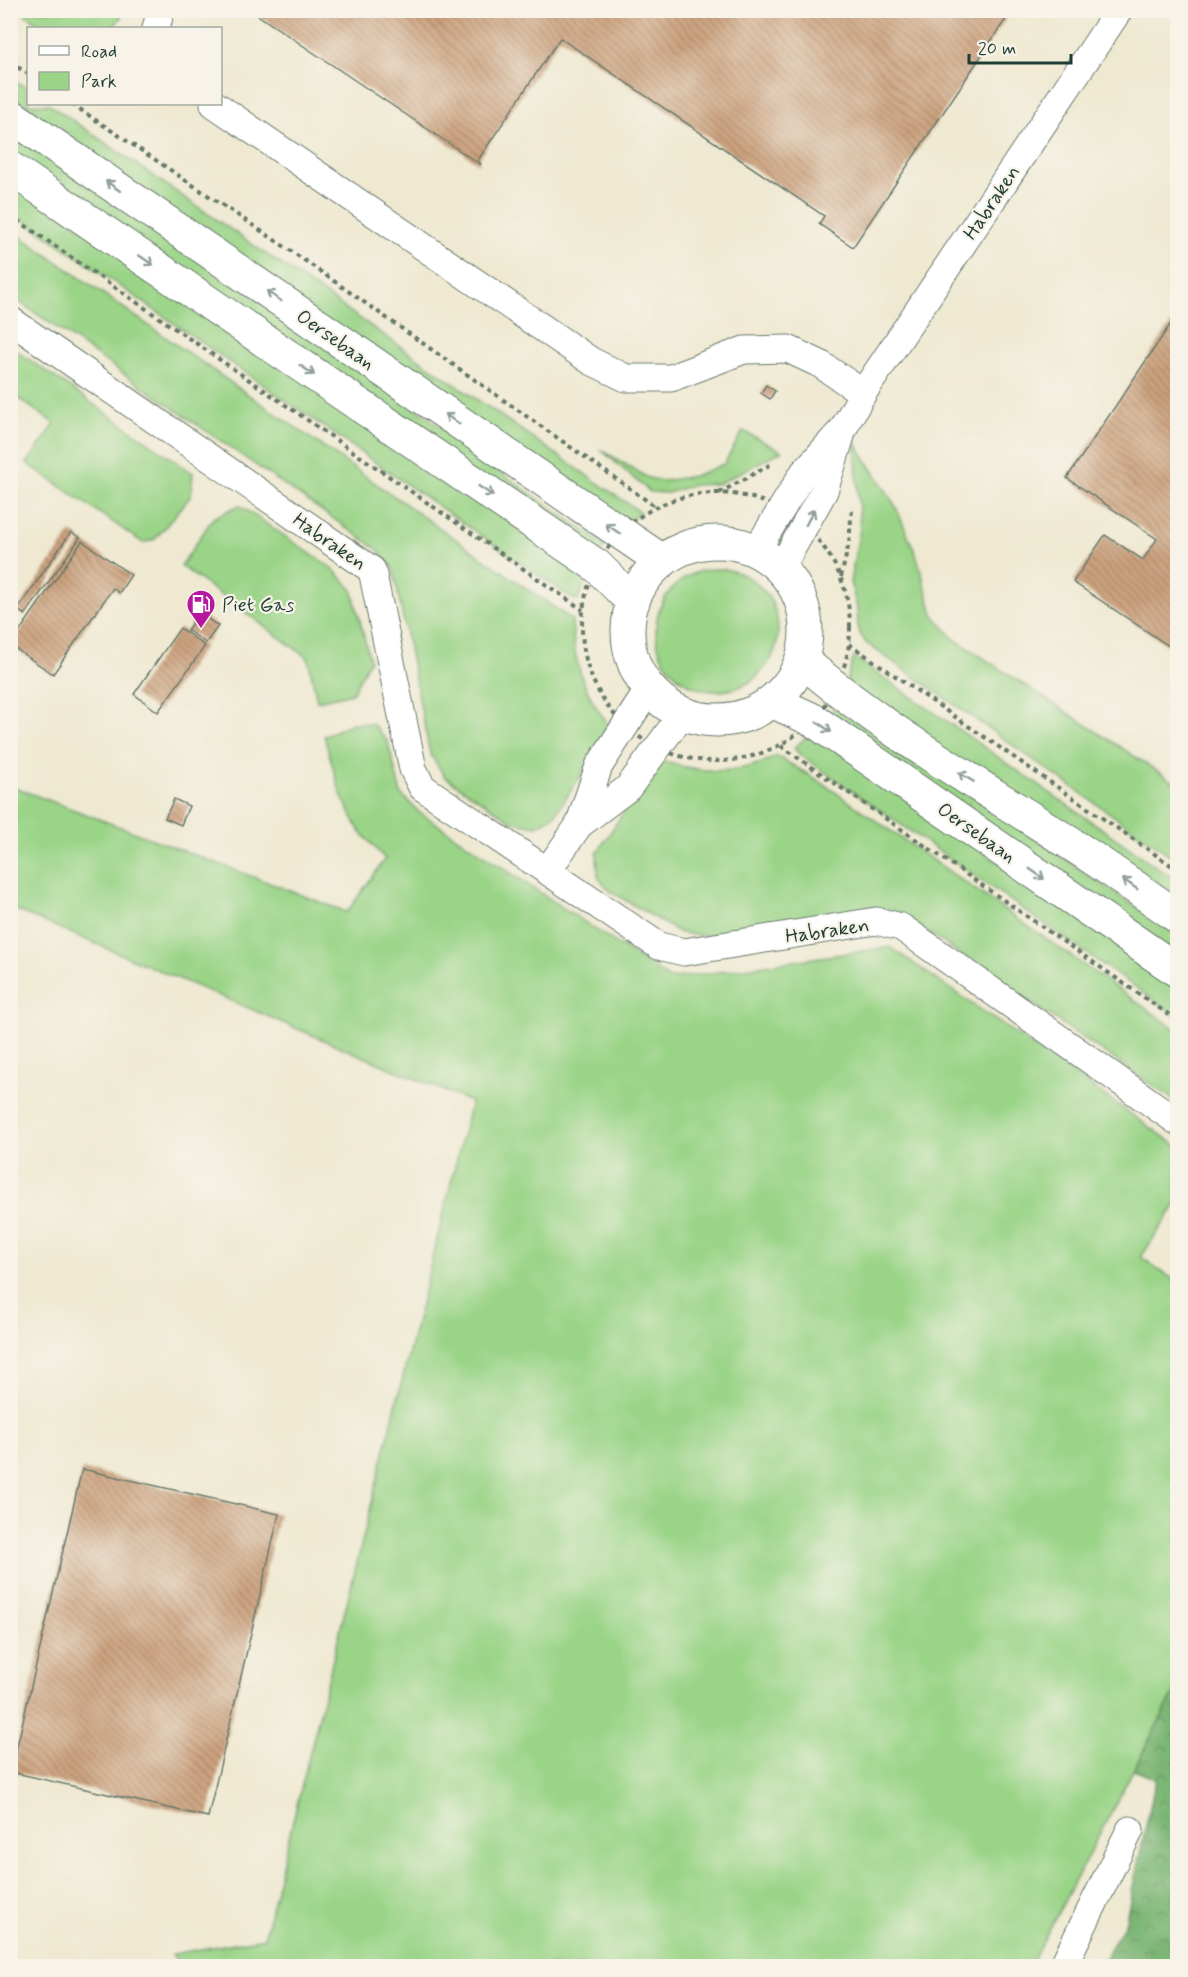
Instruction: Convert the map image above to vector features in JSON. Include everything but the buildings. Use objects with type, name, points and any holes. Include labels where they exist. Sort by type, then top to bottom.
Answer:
[{"type":"main road","name":"Oersebaan","points":[[10,115],[662,561]]},
{"type":"main road","name":"Oersebaan","points":[[10,168],[597,566],[633,602]]},
{"type":"main road","points":[[725,542],[768,560],[795,588],[804,611],[806,635],[802,660],[790,683],[772,701],[752,713],[730,719],[706,719],[683,713],[665,703],[649,689],[634,662],[628,632],[633,602],[645,579],[662,561],[691,546],[725,542]]},
{"type":"main road","name":"Oersebaan","points":[[802,660],[835,688],[932,756],[1089,855],[1178,917]]},
{"type":"main road","name":"Oersebaan","points":[[772,701],[813,720],[1178,971]]},
{"type":"street","points":[[156,27],[161,10]]},
{"type":"street","name":"Habraken","points":[[768,560],[805,527],[824,491],[843,429],[863,393],[1119,10]]},
{"type":"street","points":[[215,105],[591,361],[626,378],[671,378],[744,350],[788,350],[820,364],[863,393]]},
{"type":"street","name":"Habraken","points":[[10,320],[372,570],[413,769],[422,787],[659,946],[684,952],[876,921],[901,927],[1178,1122]]},
{"type":"street","name":"Habraken","points":[[768,560],[781,510],[804,472],[843,429]]},
{"type":"street","points":[[548,870],[579,825],[599,766],[649,689]]},
{"type":"street","points":[[579,825],[628,788],[683,713]]},
{"type":"street","points":[[1063,1966],[1130,1830]]},
{"type":"path","points":[[10,62],[27,74]]},
{"type":"path","points":[[73,105],[294,254],[656,507]]},
{"type":"path","points":[[10,215],[583,610]]},
{"type":"path","points":[[719,494],[761,501],[781,510],[805,527],[831,559],[840,578],[849,610],[849,644],[844,667],[835,688],[813,720],[781,746],[733,760],[706,761],[681,756],[656,747],[625,725],[610,710],[590,673],[584,653],[583,610],[588,587],[597,566],[620,534],[656,507],[697,495],[719,494]]},
{"type":"path","points":[[849,644],[1178,870]]},
{"type":"path","name":"Oersebaan","points":[[781,746],[1178,1021]]},
{"type":"green space","points":[[20,11],[125,11],[114,27],[44,27]]},
{"type":"green space","points":[[10,77],[27,88],[27,105],[50,105],[640,512],[622,528],[11,109]]},
{"type":"green space","points":[[10,127],[403,398],[487,463],[605,545],[597,559],[11,158]]},
{"type":"green space","points":[[10,179],[588,575],[578,600],[573,599],[11,211]]},
{"type":"green space","points":[[10,229],[572,620],[575,650],[582,678],[594,704],[612,729],[554,816],[537,826],[513,822],[445,777],[430,754],[393,568],[377,549],[11,296]]},
{"type":"green space","points":[[11,347],[193,473],[191,496],[155,539],[143,543],[27,463],[55,424],[11,393]]},
{"type":"green space","points":[[743,431],[782,451],[718,484],[693,485],[668,493],[650,492],[600,449],[648,478],[663,481],[694,476],[724,464]]},
{"type":"green space","points":[[855,442],[895,505],[917,557],[933,614],[954,639],[1177,784],[1177,860],[866,643],[858,630],[857,607],[850,582],[860,529]]},
{"type":"green space","points":[[239,505],[333,569],[352,589],[370,660],[352,693],[317,701],[308,658],[181,566],[213,518]]},
{"type":"green space","points":[[717,569],[740,574],[760,587],[773,607],[778,630],[773,653],[760,673],[740,686],[717,691],[694,686],[674,673],[661,653],[656,630],[661,607],[674,587],[694,574]]},
{"type":"green space","points":[[854,657],[1177,881],[1177,913],[844,689]]},
{"type":"green space","points":[[837,704],[1177,935],[1177,964],[828,717]]},
{"type":"green space","points":[[352,723],[373,724],[388,742],[401,794],[419,812],[670,979],[890,947],[1177,1146],[1177,1203],[1141,1257],[1177,1282],[1177,1687],[1030,1966],[181,1966],[172,1954],[264,1938],[471,1102],[11,908],[11,786],[347,912],[385,859],[359,830],[341,795],[324,736]]},
{"type":"green space","points":[[811,733],[1177,986],[1177,1016],[799,754],[794,748]]},
{"type":"green space","points":[[777,756],[819,781],[1177,1030],[1177,1102],[898,912],[877,908],[705,936],[680,933],[610,891],[598,877],[597,853],[658,759],[688,768],[718,771],[748,767]]},
{"type":"green space","points":[[1177,1687],[1177,1966],[1100,1966],[1125,1924],[1156,1779],[1134,1770]]},
{"type":"place","name":"Piet Gas","points":[[201,630]]}]
